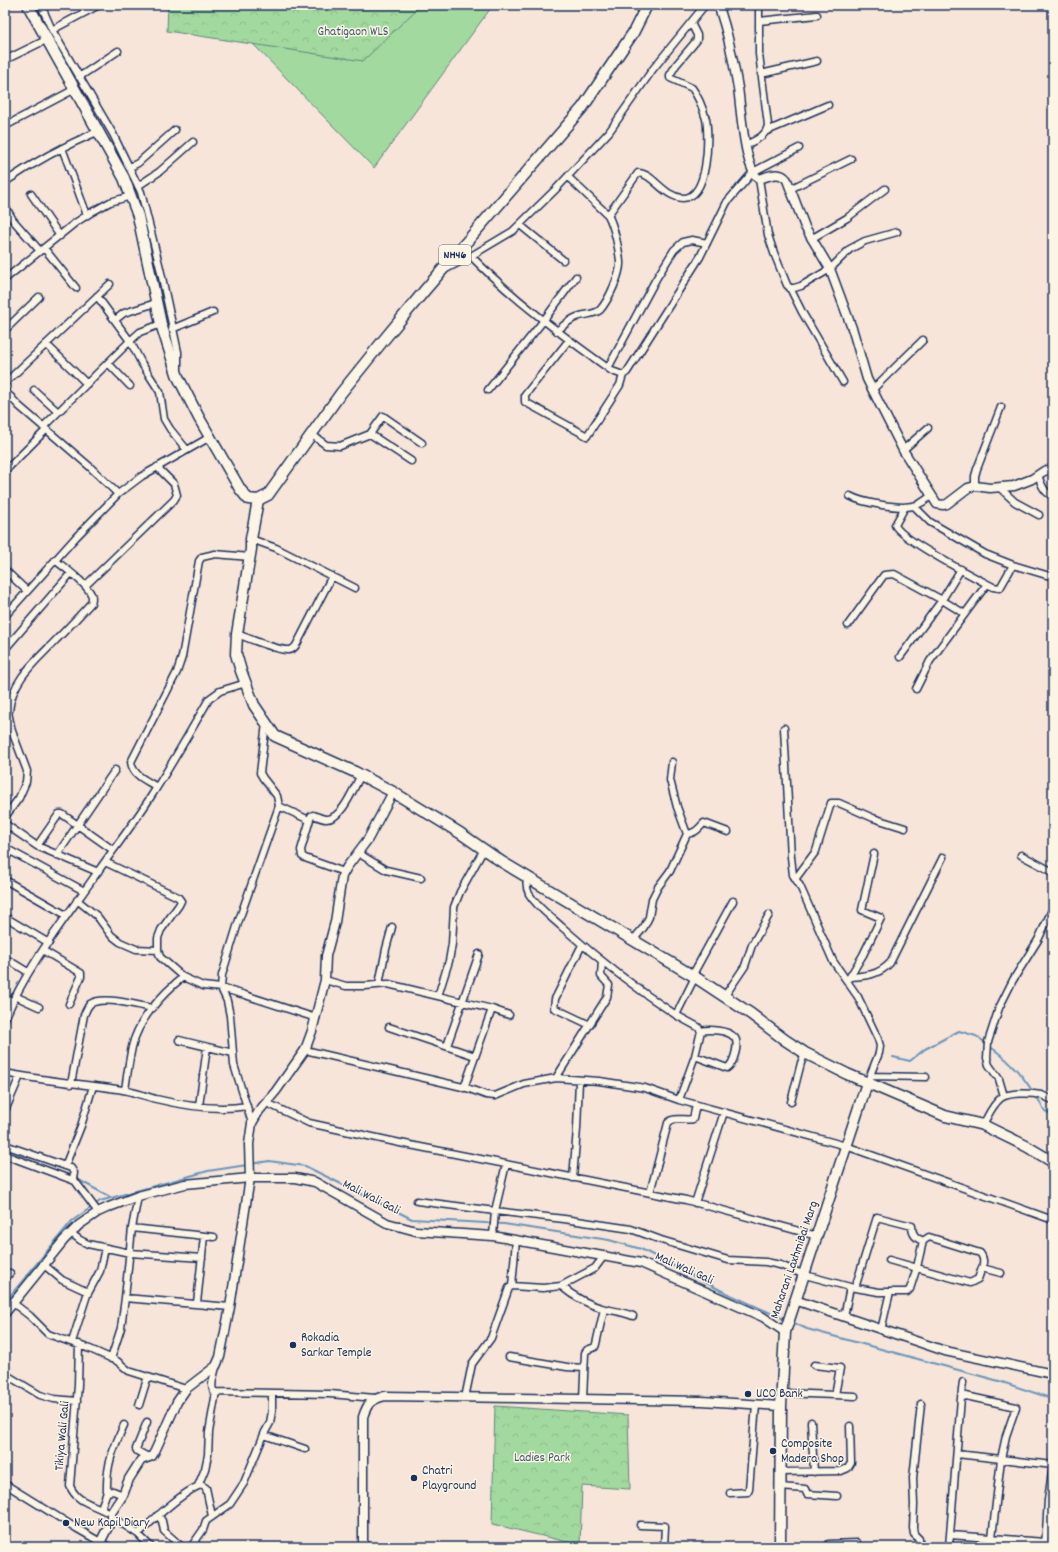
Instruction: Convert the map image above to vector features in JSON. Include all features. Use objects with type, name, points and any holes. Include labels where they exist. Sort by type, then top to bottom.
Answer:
[{"type":"main road","points":[[28,5],[124,178],[138,216],[161,324],[178,377],[240,489],[248,499],[258,500],[251,539],[250,557],[236,634],[236,654],[254,705],[274,736],[360,775],[393,792],[527,876],[694,976],[751,1014],[805,1053],[868,1080],[945,1116],[983,1125],[1026,1146],[1053,1162]]},
{"type":"main road","name":"NH46","points":[[258,500],[268,495],[341,392],[441,271],[583,107],[633,33],[647,5]]},
{"type":"main road","name":"Maharani LaxhmiBai Marg","points":[[780,1547],[781,1406],[786,1329],[868,1080]]},
{"type":"street","points":[[41,5],[52,30],[113,134],[141,192],[160,268],[178,352],[178,377]]},
{"type":"street","points":[[441,271],[471,256],[513,231],[568,177],[609,132],[653,69],[705,5]]},
{"type":"street","points":[[718,5],[725,24],[738,90],[746,145],[753,172],[759,179],[768,235],[786,285],[790,288],[802,312],[843,382]]},
{"type":"street","points":[[759,5],[759,54],[768,125],[767,131]]},
{"type":"street","points":[[52,30],[97,6]]},
{"type":"street","points":[[759,21],[817,15]]},
{"type":"street","points":[[608,215],[638,173],[645,174],[662,190],[671,195],[682,198],[693,194],[698,188],[708,157],[706,119],[692,88],[670,78],[670,75],[676,65],[697,40],[697,35],[691,23]]},
{"type":"street","points":[[5,60],[48,39]]},
{"type":"street","points":[[79,77],[118,51]]},
{"type":"street","points":[[761,74],[817,61]]},
{"type":"street","points":[[5,126],[75,89]]},
{"type":"street","points":[[746,145],[762,137],[767,131],[828,105]]},
{"type":"street","points":[[130,168],[138,163],[175,130]]},
{"type":"street","points":[[5,182],[45,157],[98,131]]},
{"type":"street","points":[[138,186],[159,172],[193,142]]},
{"type":"street","points":[[62,148],[87,215]]},
{"type":"street","points":[[471,256],[487,272],[557,331],[608,368],[617,374],[623,375],[628,372],[700,258],[727,202],[753,172],[799,148]]},
{"type":"street","points":[[790,189],[851,160]]},
{"type":"street","points":[[759,179],[780,174],[787,180],[805,227],[830,269],[872,390],[903,450],[937,504],[943,505],[968,488],[975,486],[990,488],[1014,486],[1032,479],[1044,471],[1053,469]]},
{"type":"street","points":[[557,331],[567,322],[579,316],[595,313],[600,310],[612,290],[619,271],[620,263],[612,222],[608,215],[568,177]]},
{"type":"street","points":[[811,239],[847,218],[885,189]]},
{"type":"street","points":[[31,194],[60,236]]},
{"type":"street","points":[[5,279],[87,215],[110,202],[131,196]]},
{"type":"street","points":[[5,206],[14,220],[76,288]]},
{"type":"street","points":[[520,224],[563,260]]},
{"type":"street","points":[[790,288],[801,286],[830,269],[850,249],[865,241],[897,232]]},
{"type":"street","points":[[608,368],[656,279],[674,250],[683,242],[692,240],[707,243]]},
{"type":"street","points":[[488,390],[576,278]]},
{"type":"street","points":[[5,383],[110,284]]},
{"type":"street","points":[[97,296],[130,340],[142,364],[160,392],[164,419],[187,450]]},
{"type":"street","points":[[5,330],[38,297]]},
{"type":"street","points":[[115,320],[124,314],[156,303]]},
{"type":"street","points":[[172,329],[213,312]]},
{"type":"street","points":[[5,471],[58,412],[130,340],[140,332],[161,324]]},
{"type":"street","points":[[569,340],[524,395],[525,402],[587,436],[620,385],[623,375]]},
{"type":"street","points":[[872,390],[923,340]]},
{"type":"street","points":[[46,344],[87,384]]},
{"type":"street","points":[[108,363],[130,386]]},
{"type":"street","points":[[34,390],[58,412]]},
{"type":"street","points":[[5,391],[118,494]]},
{"type":"street","points":[[5,403],[11,397]]},
{"type":"street","points":[[975,486],[977,469],[1001,407]]},
{"type":"street","points":[[311,434],[326,445],[340,446],[370,434],[384,416],[422,443]]},
{"type":"street","points":[[903,450],[928,428]]},
{"type":"street","points":[[370,434],[412,462]]},
{"type":"street","points":[[6,614],[118,494],[142,476],[210,437]]},
{"type":"street","points":[[85,586],[174,500],[177,495],[174,484],[157,467]]},
{"type":"street","points":[[1038,475],[1042,486],[1049,495],[1053,496]]},
{"type":"street","points":[[1000,488],[1015,502],[1039,515]]},
{"type":"street","points":[[850,496],[865,502],[905,507],[914,506],[932,496]]},
{"type":"street","points":[[914,506],[930,522],[985,554],[1013,565],[1053,577]]},
{"type":"street","points":[[905,507],[896,525],[899,531],[921,546],[987,584],[1000,588],[1013,565]]},
{"type":"street","points":[[251,539],[276,548],[355,588]]},
{"type":"street","points":[[157,787],[137,776],[132,768],[131,762],[179,667],[199,562],[202,557],[215,554],[250,557]]},
{"type":"street","points":[[9,711],[10,698],[29,667],[91,603],[92,595],[85,586],[56,560]]},
{"type":"street","points":[[900,657],[942,600],[961,569]]},
{"type":"street","points":[[5,570],[27,591]]},
{"type":"street","points":[[5,649],[71,574]]},
{"type":"street","points":[[848,625],[884,575],[894,574],[942,600],[964,614]]},
{"type":"street","points":[[236,634],[280,649],[293,649],[332,576]]},
{"type":"street","points":[[916,689],[930,661],[987,584]]},
{"type":"street","points":[[5,1018],[28,972],[44,951],[66,915],[157,787],[209,699],[220,691],[246,683]]},
{"type":"street","points":[[5,698],[9,711],[12,731],[27,771],[26,782],[19,798],[5,817]]},
{"type":"street","points":[[252,1123],[234,1065],[230,1016],[227,1001],[221,988],[222,975],[239,920],[279,806],[277,796],[262,778],[260,773],[266,723]]},
{"type":"street","points":[[784,728],[793,875],[796,878],[814,916],[833,961],[848,979],[878,1039],[880,1046],[879,1053],[868,1080],[926,1077]]},
{"type":"street","points":[[634,939],[647,922],[652,899],[658,887],[670,871],[686,834],[670,780],[672,762]]},
{"type":"street","points":[[57,855],[115,770]]},
{"type":"street","points":[[344,872],[305,858],[302,856],[301,850],[310,820],[313,815],[325,819],[334,816],[342,810],[360,775]]},
{"type":"street","points":[[393,792],[368,840],[344,872],[340,883],[336,922],[326,956],[326,980],[316,1018],[305,1050],[267,1103],[259,1111],[252,1123],[249,1144],[250,1178],[230,1307],[222,1350],[216,1366],[212,1389],[216,1392],[330,1394],[375,1398],[384,1396],[702,1401],[781,1406]]},
{"type":"street","points":[[796,878],[816,851],[831,803],[839,803],[873,818],[905,828]]},
{"type":"street","points":[[279,806],[310,820]]},
{"type":"street","points":[[37,846],[59,814],[62,814],[113,850]]},
{"type":"street","points":[[686,834],[694,834],[704,823],[728,832]]},
{"type":"street","points":[[5,824],[37,846],[98,872]]},
{"type":"street","points":[[5,860],[7,849],[84,891]]},
{"type":"street","points":[[438,996],[452,944],[454,907],[460,892],[484,849]]},
{"type":"street","points":[[358,853],[386,870],[421,878]]},
{"type":"street","points":[[848,979],[863,955],[881,918],[862,910],[874,854]]},
{"type":"street","points":[[1021,855],[1053,872]]},
{"type":"street","points":[[848,979],[878,973],[890,963],[943,857]]},
{"type":"street","points":[[105,862],[178,897],[180,901],[179,905],[161,930],[158,938],[158,950],[160,957],[183,977],[203,986],[221,988],[316,1018]]},
{"type":"street","points":[[527,876],[526,886],[531,897],[582,945],[623,978],[701,1031]]},
{"type":"street","points":[[5,880],[66,915]]},
{"type":"street","points":[[77,900],[97,916],[111,935],[120,942],[136,950],[158,950]]},
{"type":"street","points":[[676,1015],[694,976],[733,901]]},
{"type":"street","points":[[1004,1096],[998,1078],[987,1058],[987,1044],[999,1008],[1013,980],[1038,940],[1053,908]]},
{"type":"street","points":[[724,997],[745,966],[752,945],[769,915]]},
{"type":"street","points":[[5,917],[49,943]]},
{"type":"street","points":[[379,984],[392,927]]},
{"type":"street","points":[[582,945],[555,999],[554,1008],[590,1025]]},
{"type":"street","points":[[44,951],[81,974],[82,977],[69,1004]]},
{"type":"street","points":[[447,1046],[479,954]]},
{"type":"street","points":[[5,958],[28,972]]},
{"type":"street","points":[[556,1078],[607,997],[610,985],[601,976],[602,961]]},
{"type":"street","points":[[124,1090],[132,1046],[142,1025],[162,996],[183,977]]},
{"type":"street","points":[[326,980],[346,986],[372,986],[388,984],[463,1001],[509,1015]]},
{"type":"street","points":[[5,997],[39,1007]]},
{"type":"street","points":[[71,1084],[84,1015],[90,1004],[102,1000],[153,1008]]},
{"type":"street","points":[[464,1088],[492,1009]]},
{"type":"street","points":[[389,1027],[476,1056]]},
{"type":"street","points":[[695,1056],[726,1068],[730,1066],[734,1060],[736,1038],[733,1035],[712,1029],[701,1031]]},
{"type":"street","points":[[680,1100],[695,1056],[701,1031]]},
{"type":"street","points":[[180,1040],[233,1053]]},
{"type":"street","points":[[199,1106],[207,1047]]},
{"type":"street","points":[[305,1050],[464,1088],[486,1095],[495,1096],[524,1084],[556,1078],[645,1088],[696,1105],[846,1146],[1053,1220]]},
{"type":"street","points":[[791,1102],[805,1053]]},
{"type":"street","points":[[5,1073],[71,1084],[124,1090],[167,1102],[228,1109],[247,1106]]},
{"type":"street","points":[[5,1111],[20,1076]]},
{"type":"street","points":[[573,1178],[580,1080]]},
{"type":"street","points":[[65,1166],[81,1126],[93,1086]]},
{"type":"street","points":[[983,1125],[993,1106],[1004,1096],[1013,1094],[1034,1095],[1053,1100]]},
{"type":"street","points":[[267,1103],[309,1123],[400,1143],[695,1202],[817,1236]]},
{"type":"street","points":[[650,1193],[669,1120],[692,1119],[696,1105]]},
{"type":"street","points":[[695,1202],[724,1112]]},
{"type":"street","points":[[5,1145],[71,1168],[74,1178],[96,1210]]},
{"type":"street","points":[[5,1155],[74,1178]]},
{"type":"street","points":[[493,1232],[495,1211],[506,1164]]},
{"type":"street","name":"Mali Wali Gali","points":[[5,1313],[43,1264],[71,1233],[96,1210],[138,1196],[185,1184],[250,1178],[295,1178],[315,1182],[387,1223],[416,1231],[493,1232],[516,1240],[629,1260],[653,1268],[763,1317],[786,1329]]},
{"type":"street","points":[[111,1359],[121,1328],[132,1228],[138,1196]]},
{"type":"street","points":[[417,1201],[632,1229],[661,1240],[728,1260],[766,1262],[780,1265],[804,1275],[853,1288],[890,1292],[908,1292],[917,1267],[923,1241],[929,1237],[980,1253],[984,1262],[978,1279],[970,1282],[917,1267],[888,1260]]},
{"type":"street","points":[[844,1317],[877,1217],[912,1226],[912,1231],[915,1236],[923,1241]]},
{"type":"street","points":[[132,1228],[214,1237]]},
{"type":"street","points":[[71,1233],[88,1244],[130,1254],[202,1258]]},
{"type":"street","points":[[197,1303],[204,1236]]},
{"type":"street","points":[[466,1398],[472,1364],[491,1338],[506,1292],[512,1286],[516,1240]]},
{"type":"street","points":[[72,1342],[88,1292],[100,1271],[105,1248]]},
{"type":"street","points":[[512,1286],[543,1288],[561,1286],[595,1268],[604,1256]]},
{"type":"street","points":[[43,1264],[62,1280],[88,1292]]},
{"type":"street","points":[[982,1268],[1001,1273]]},
{"type":"street","points":[[5,1278],[10,1273]]},
{"type":"street","points":[[561,1286],[575,1297],[604,1309],[619,1311],[633,1316]]},
{"type":"street","points":[[881,1330],[890,1292]]},
{"type":"street","points":[[125,1298],[230,1307]]},
{"type":"street","points":[[13,1303],[30,1316],[48,1334],[79,1344],[111,1359],[129,1371],[186,1389]]},
{"type":"street","points":[[793,1305],[844,1317],[945,1352],[1053,1374]]},
{"type":"street","points":[[583,1399],[585,1353],[587,1350],[595,1347],[604,1309]]},
{"type":"street","name":"Tikiya Wali Gali","points":[[79,1344],[77,1401],[70,1486],[76,1497],[112,1515],[138,1534],[151,1547]]},
{"type":"street","points":[[509,1357],[562,1366],[584,1368]]},
{"type":"street","points":[[814,1365],[840,1368],[835,1395]]},
{"type":"street","points":[[99,1544],[123,1495],[129,1479],[142,1460],[152,1456],[177,1402],[186,1389],[216,1366]]},
{"type":"street","points":[[5,1374],[40,1395],[54,1399],[77,1401]]},
{"type":"street","points":[[139,1405],[148,1376]]},
{"type":"street","points":[[949,1547],[963,1382]]},
{"type":"street","points":[[138,1534],[158,1516],[198,1486],[206,1469],[209,1432],[216,1392]]},
{"type":"street","points":[[191,1547],[203,1530],[206,1521],[230,1504],[244,1483],[270,1423],[272,1393]]},
{"type":"street","points":[[782,1393],[855,1396]]},
{"type":"street","points":[[961,1398],[971,1396],[1016,1407],[1006,1436],[1001,1459],[992,1538]]},
{"type":"street","points":[[363,1547],[363,1417],[365,1409],[375,1398]]},
{"type":"street","points":[[920,1547],[919,1539],[914,1534],[913,1528],[914,1478],[921,1404]]},
{"type":"street","points":[[730,1493],[746,1493],[749,1489],[756,1405]]},
{"type":"street","points":[[147,1422],[136,1449],[148,1457]]},
{"type":"street","points":[[811,1422],[814,1472]]},
{"type":"street","points":[[103,1510],[102,1505],[107,1492],[108,1466],[113,1449],[124,1425]]},
{"type":"street","points":[[780,1472],[841,1471],[848,1468],[852,1463],[850,1426]]},
{"type":"street","points":[[264,1435],[305,1449]]},
{"type":"street","points":[[950,1535],[1045,1544],[1050,1501],[1053,1465],[957,1454]]},
{"type":"street","points":[[5,1484],[99,1544],[109,1547]]},
{"type":"street","points":[[198,1486],[201,1485],[206,1488],[212,1516]]},
{"type":"street","points":[[780,1487],[805,1489],[807,1494],[837,1496]]},
{"type":"street","points":[[107,1492],[113,1491],[123,1495]]},
{"type":"street","points":[[158,1516],[162,1522],[164,1531],[182,1547]]},
{"type":"street","points":[[640,1525],[665,1526],[664,1547]]},
{"type":"street","points":[[829,1547],[829,1544],[857,1543]]},
{"type":"green space","name":"Ghatigaon WLS","points":[[168,5],[421,5],[363,61],[167,31]]},
{"type":"green space","points":[[215,5],[493,5],[374,168]]},
{"type":"green space","name":"Ladies Park","points":[[495,1406],[628,1415],[630,1489],[582,1486],[580,1545],[492,1524]]},
{"type":"waterway","points":[[893,1057],[910,1061],[925,1049],[959,1031],[976,1036],[986,1043]]},
{"type":"waterway","points":[[989,1046],[1013,1066],[1024,1078],[1033,1092]]},
{"type":"waterway","points":[[1035,1095],[1045,1111],[1053,1116]]},
{"type":"waterway","points":[[5,1151],[73,1177]]},
{"type":"waterway","points":[[251,1164],[269,1161],[305,1166],[412,1219],[504,1224],[609,1240],[641,1249],[724,1292],[786,1320]]},
{"type":"waterway","points":[[5,1302],[72,1221],[100,1201],[208,1171],[247,1165]]},
{"type":"waterway","points":[[77,1179],[110,1197]]},
{"type":"waterway","points":[[792,1322],[807,1329],[999,1381],[1053,1399]]},
{"type":"place","name":"Rokadia Sarkar Temple","points":[[293,1345]]},
{"type":"place","name":"UCO Bank","points":[[748,1394]]},
{"type":"place","name":"Composite Madera Shop","points":[[773,1451]]},
{"type":"place","name":"Chatri Playground","points":[[414,1478]]},
{"type":"place","name":"New Kapil Diary","points":[[66,1523]]}]
